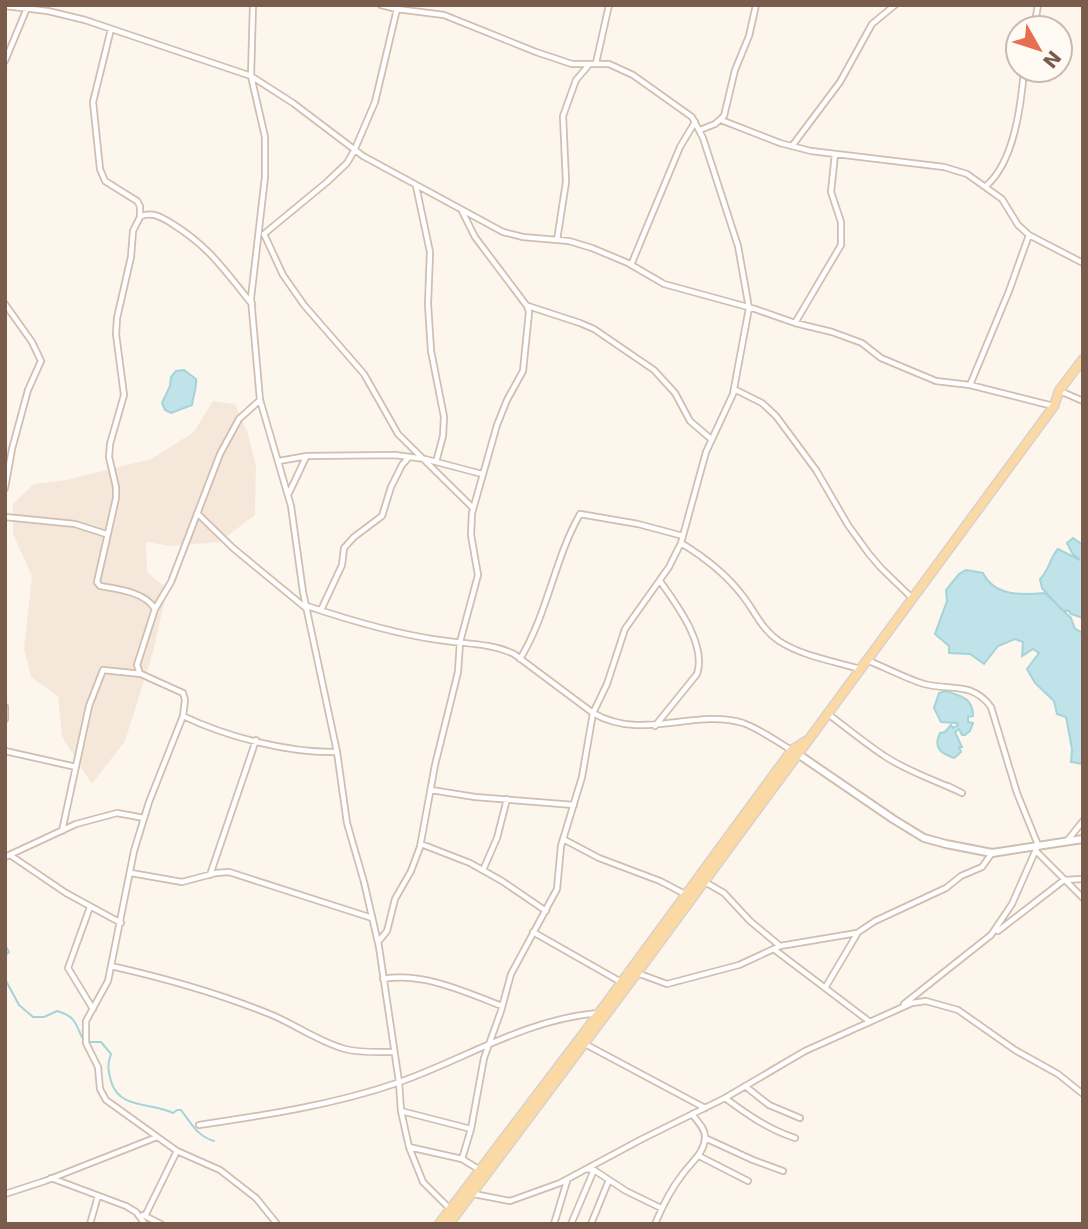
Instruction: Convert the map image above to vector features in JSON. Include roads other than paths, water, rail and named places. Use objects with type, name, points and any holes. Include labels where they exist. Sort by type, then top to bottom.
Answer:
[{"type":"main road","points":[[439,1224],[686,894],[808,739],[1054,407],[1059,391],[1083,359]]},
{"type":"main road","points":[[449,1224],[637,974],[795,753]]},
{"type":"street","points":[[253,5],[251,75],[265,137],[261,236],[253,269],[252,304],[260,400],[289,495],[307,608],[337,751],[347,823],[365,883],[378,942],[401,1111],[409,1147],[423,1182],[450,1210]]},
{"type":"street","points":[[381,5],[444,15],[572,64],[608,64],[633,75],[686,112],[696,121],[700,130],[737,246],[749,308],[734,389],[711,439],[697,479],[681,543],[660,581],[625,629],[607,684],[593,713],[582,777],[563,839],[559,883],[511,974],[487,1045],[471,1129],[462,1159]]},
{"type":"street","points":[[596,63],[609,5]]},
{"type":"street","points":[[700,130],[721,120],[726,111],[735,70],[750,36],[756,5]]},
{"type":"street","points":[[792,146],[840,82],[877,17],[895,5]]},
{"type":"street","points":[[6,6],[48,11],[251,75],[293,103],[354,151],[503,232],[592,248],[631,265],[664,284],[862,343],[881,358],[936,381],[970,386],[1054,407]]},
{"type":"street","points":[[5,61],[27,8]]},
{"type":"street","points":[[261,236],[347,163],[375,102],[397,9]]},
{"type":"street","points":[[111,29],[93,102],[100,169],[106,181],[137,201],[140,217],[133,230],[131,257],[117,318],[116,334],[124,395],[110,444],[109,464],[116,487],[97,584],[124,590],[150,602],[155,609]]},
{"type":"street","points":[[556,240],[566,182],[563,116],[576,80],[589,65]]},
{"type":"street","points":[[986,186],[1004,167],[1019,110],[1022,84]]},
{"type":"street","points":[[721,120],[792,146],[944,167],[967,174],[1005,202],[1018,225],[1029,235],[1083,263]]},
{"type":"street","points":[[631,265],[680,147],[696,121]]},
{"type":"street","points":[[795,323],[841,245],[841,222],[831,190],[835,154]]},
{"type":"street","points":[[416,185],[428,240],[431,351],[444,417],[443,436],[436,462]]},
{"type":"street","points":[[378,942],[387,931],[395,899],[411,872],[421,844],[458,672],[460,642],[478,575],[471,535],[473,508],[507,400],[523,372],[528,327],[527,306],[475,237],[461,210]]},
{"type":"street","points":[[140,217],[150,214],[158,216],[194,237],[209,250],[252,304]]},
{"type":"street","points":[[970,386],[1029,235]]},
{"type":"street","points":[[261,236],[304,305],[364,374],[403,441],[473,508]]},
{"type":"street","points":[[5,304],[40,355],[12,449],[5,488]]},
{"type":"street","points":[[527,306],[594,330],[654,370],[675,393],[690,421],[711,439]]},
{"type":"street","points":[[734,389],[770,409],[816,470],[848,525],[869,554],[912,597]]},
{"type":"street","points":[[1059,391],[1083,401]]},
{"type":"street","points":[[141,674],[136,665],[155,609],[171,582],[231,434],[245,412],[260,400]]},
{"type":"street","points":[[279,461],[307,456],[410,457],[482,474]]},
{"type":"street","points":[[289,495],[307,456]]},
{"type":"street","points":[[321,610],[342,565],[344,548],[382,516],[391,487],[402,465],[410,457]]},
{"type":"street","points":[[197,513],[233,548],[307,608],[408,634],[502,649],[605,720],[655,726],[704,720],[743,723],[795,753],[924,838],[992,853],[1083,839]]},
{"type":"street","points":[[520,659],[538,627],[564,548],[580,514],[638,524],[683,536]]},
{"type":"street","points":[[5,517],[75,524],[106,534]]},
{"type":"street","points":[[681,543],[711,563],[729,580],[744,597],[756,618],[776,640],[860,669]]},
{"type":"street","points":[[655,726],[697,674],[700,666],[691,632],[660,581]]},
{"type":"street","points":[[866,659],[920,682],[963,687],[986,701],[991,707],[1037,848],[1083,898]]},
{"type":"street","points":[[62,831],[89,706],[103,670],[141,674],[183,693],[183,716],[166,754],[144,818],[108,981],[86,1021],[85,1036],[98,1067],[103,1096],[177,1151],[220,1170],[256,1198],[275,1218],[277,1224]]},
{"type":"street","points":[[5,707],[5,719]]},
{"type":"street","points":[[827,713],[888,758],[948,786]]},
{"type":"street","points":[[183,716],[256,740],[301,751],[337,751]]},
{"type":"street","points":[[210,875],[256,740]]},
{"type":"street","points":[[5,751],[76,767]]},
{"type":"street","points":[[431,790],[574,805]]},
{"type":"street","points":[[483,870],[497,838],[507,799]]},
{"type":"street","points":[[7,856],[62,831],[117,813],[144,818]]},
{"type":"street","points":[[1067,841],[1083,821]]},
{"type":"street","points":[[563,839],[598,858],[660,881],[686,894]]},
{"type":"street","points":[[421,844],[483,870],[546,911]]},
{"type":"street","points":[[992,935],[1012,904],[1037,848]]},
{"type":"street","points":[[637,974],[667,984],[739,965],[778,948],[857,933],[875,921],[946,888],[961,876],[982,867],[992,853]]},
{"type":"street","points":[[7,856],[121,923]]},
{"type":"street","points":[[131,873],[182,882],[233,873],[372,918]]},
{"type":"street","points":[[901,1007],[1064,880],[1083,879]]},
{"type":"street","points":[[704,882],[724,893],[778,948],[870,1022]]},
{"type":"street","points":[[90,907],[68,968],[93,1009]]},
{"type":"street","points":[[533,932],[622,982]]},
{"type":"street","points":[[825,988],[857,933]]},
{"type":"street","points":[[111,966],[253,1008],[348,1050],[393,1052]]},
{"type":"street","points":[[383,979],[405,976],[443,985],[502,1006]]},
{"type":"street","points":[[472,1193],[510,1201],[567,1180],[725,1098],[805,1051],[901,1007],[926,1001],[958,1010],[1015,1050],[1058,1074],[1083,1094]]},
{"type":"street","points":[[199,1125],[313,1106],[399,1083],[547,1021],[599,1013]]},
{"type":"street","points":[[585,1044],[705,1108]]},
{"type":"street","points":[[745,1086],[769,1105],[800,1118]]},
{"type":"street","points":[[725,1098],[756,1121],[794,1138]]},
{"type":"street","points":[[401,1111],[471,1129]]},
{"type":"street","points":[[655,1224],[682,1174],[699,1156],[705,1138],[704,1130],[692,1114]]},
{"type":"street","points":[[5,1194],[157,1137]]},
{"type":"street","points":[[705,1138],[783,1171]]},
{"type":"street","points":[[409,1147],[462,1159],[481,1171]]},
{"type":"street","points":[[145,1216],[177,1151]]},
{"type":"street","points":[[699,1156],[748,1181]]},
{"type":"street","points":[[587,1169],[594,1170],[636,1197],[662,1208]]},
{"type":"street","points":[[571,1224],[594,1170]]},
{"type":"street","points":[[51,1178],[161,1224]]},
{"type":"street","points":[[554,1224],[567,1180]]},
{"type":"street","points":[[591,1224],[609,1180]]},
{"type":"street","points":[[90,1224],[98,1196]]},
{"type":"street","points":[[136,1212],[145,1224]]},
{"type":"water","points":[[184,370],[196,379],[192,405],[171,413],[165,410],[162,403],[171,377],[176,371]]},
{"type":"water","points":[[1073,538],[1083,545],[1083,618],[1062,610],[1042,588],[1040,579],[1058,549],[1080,560],[1072,553],[1067,543]]},
{"type":"water","points":[[966,570],[983,573],[995,587],[1010,593],[1045,593],[1071,618],[1075,629],[1083,633],[1083,764],[1071,762],[1072,749],[1066,717],[1057,714],[1054,701],[1035,683],[1027,669],[1039,653],[1033,649],[1022,656],[1023,642],[1015,639],[998,646],[984,664],[970,654],[949,653],[949,646],[935,634],[947,601],[946,590],[959,574]]},
{"type":"water","points":[[946,691],[968,701],[973,716],[968,717],[968,722],[973,723],[970,731],[965,735],[962,735],[959,729],[955,732],[962,747],[959,747],[961,752],[954,758],[943,753],[937,743],[940,733],[945,732],[951,725],[953,728],[958,725],[941,722],[934,708],[939,693]]},
{"type":"waterway","points":[[5,945],[9,952],[5,956]]},
{"type":"waterway","points":[[5,979],[19,1005],[33,1017],[44,1017],[57,1011],[64,1013],[74,1022],[83,1039]]},
{"type":"waterway","points":[[88,1042],[101,1042],[111,1054],[108,1064],[110,1077],[121,1097],[173,1113],[181,1110],[199,1133],[214,1141]]}]
